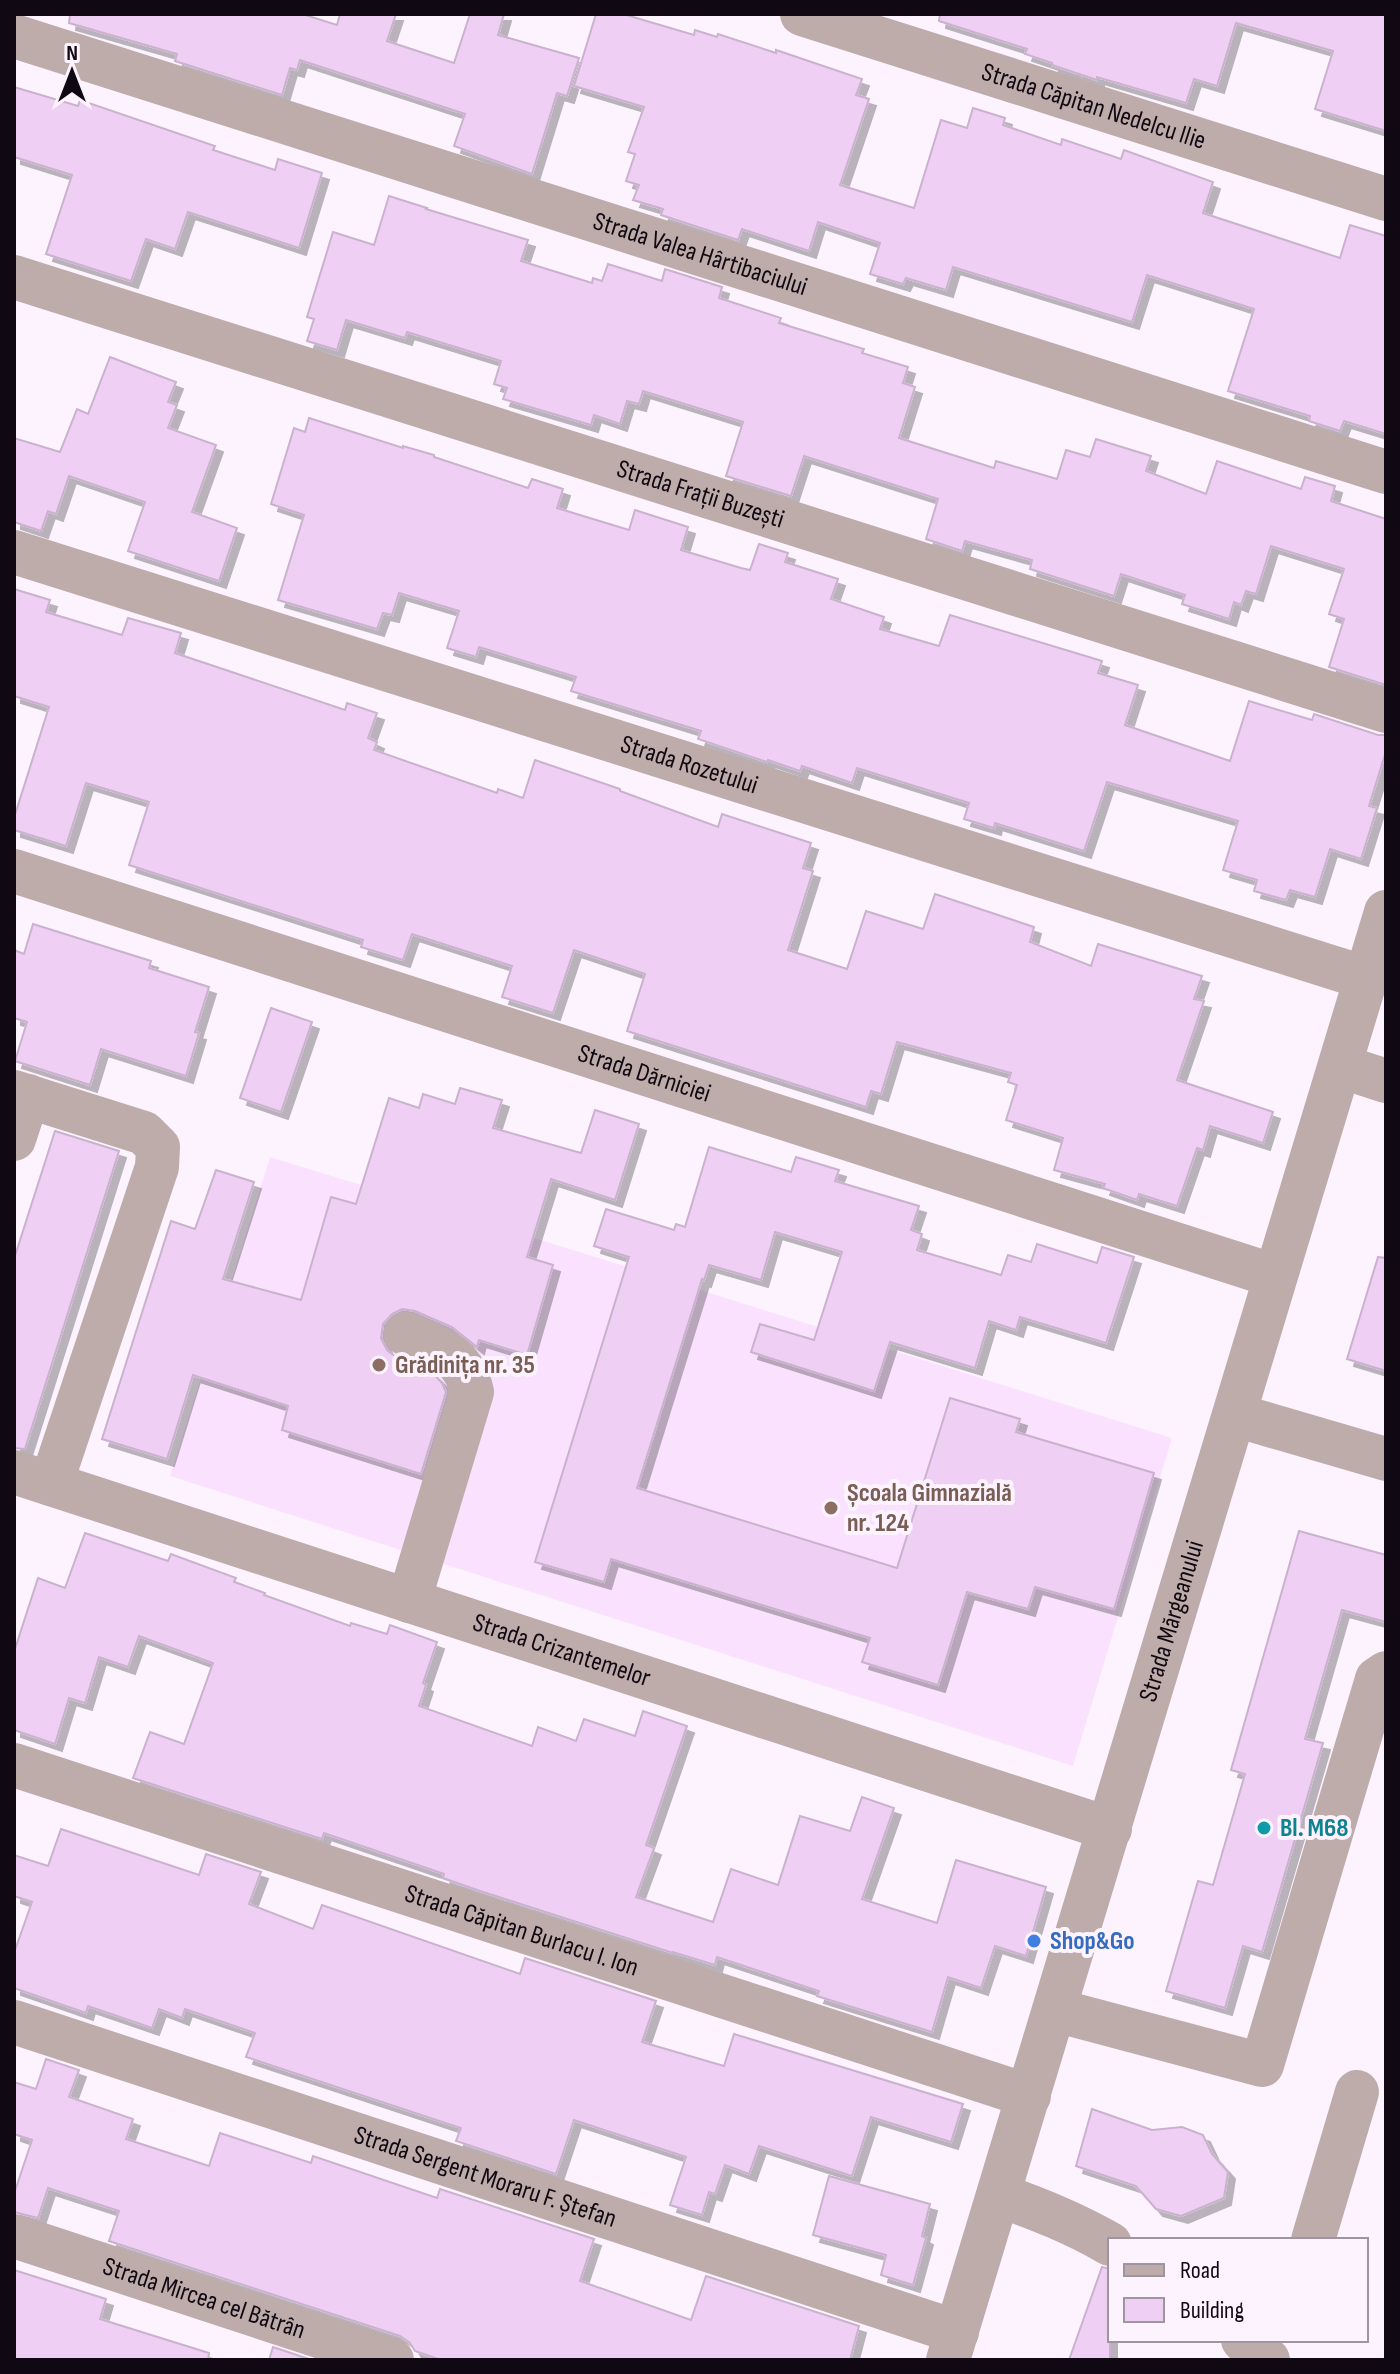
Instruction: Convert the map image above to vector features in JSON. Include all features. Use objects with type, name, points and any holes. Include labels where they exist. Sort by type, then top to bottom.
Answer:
[{"type":"street","name":"Strada Căpitan Nedelcu Ilie","points":[[802,14],[1386,199]]},
{"type":"street","name":"Strada Valea Hârtibaciului","points":[[14,36],[1386,472]]},
{"type":"street","name":"Strada Frații Buzești","points":[[14,277],[1386,711]]},
{"type":"street","name":"Strada Rozetului","points":[[14,552],[1366,978]]},
{"type":"street","name":"Strada Dărniciei","points":[[14,871],[1275,1276]]},
{"type":"street","name":"Strada Mărgeanului","points":[[959,2351],[999,2195],[1386,912]]},
{"type":"street","points":[[1340,1066],[1386,1081]]},
{"type":"street","points":[[14,1139],[21,1094],[144,1133],[158,1147],[157,1167],[33,1478]]},
{"type":"street","points":[[406,1334],[451,1354],[469,1375],[472,1392],[409,1601]]},
{"type":"street","points":[[1235,1415],[1386,1459]]},
{"type":"street","name":"Strada Crizantemelor","points":[[33,1478],[1110,1829]]},
{"type":"street","points":[[1055,2010],[1262,2065],[1377,1679],[1386,1673]]},
{"type":"street","name":"Strada Căpitan Burlacu I. Ion","points":[[14,1765],[1029,2096]]},
{"type":"street","name":"Strada Sergent Moraru F. Ștefan","points":[[14,2022],[959,2351]]},
{"type":"street","points":[[1314,2238],[1357,2092]]},
{"type":"street","points":[[999,2195],[1079,2226],[1108,2243]]},
{"type":"street","name":"Strada Mircea cel Bătrân","points":[[14,2236],[392,2360]]},
{"type":"street","points":[[1246,2342],[1268,2360]]},
{"type":"shaded area","name":"Școala Gimnazială nr. 124","points":[[270,1157],[1172,1438],[1073,1766],[170,1476]]},
{"type":"building","points":[[70,14],[302,14],[337,25],[340,14],[396,14],[387,41],[454,63],[470,14],[504,14],[498,35],[579,58],[567,96],[557,93],[532,174],[454,146],[465,114],[300,60],[297,70],[290,68],[282,95],[175,61],[177,54],[69,23]]},
{"type":"building","points":[[596,14],[623,14],[694,35],[695,30],[717,37],[718,34],[862,79],[856,95],[869,99],[840,185],[914,208],[941,120],[967,128],[973,108],[1005,118],[1003,125],[1061,145],[1062,139],[1121,159],[1124,150],[1213,182],[1203,213],[1340,258],[1350,225],[1386,236],[1386,434],[1344,421],[1340,431],[1309,421],[1310,416],[1228,391],[1254,309],[1147,275],[1132,322],[953,267],[946,290],[906,278],[903,284],[870,274],[880,243],[818,222],[809,251],[742,229],[738,240],[661,215],[663,209],[633,200],[639,185],[626,181],[635,154],[628,152],[644,107],[574,86]]},
{"type":"building","points":[[940,14],[1386,14],[1386,131],[1315,109],[1333,51],[1236,23],[1217,86],[1194,79],[1186,103],[1052,65],[1025,54],[1027,49],[939,21]]},
{"type":"building","points":[[14,87],[78,106],[80,100],[275,170],[278,159],[322,173],[299,248],[188,212],[175,249],[146,239],[131,281],[46,254],[72,175],[14,157]]},
{"type":"building","points":[[389,196],[528,240],[521,261],[592,283],[593,278],[602,281],[608,264],[662,281],[665,269],[722,287],[719,298],[781,318],[779,323],[864,349],[862,353],[908,367],[903,383],[915,387],[899,438],[994,468],[996,461],[1057,479],[1066,450],[1090,457],[1096,439],[1151,456],[1146,471],[1206,494],[1217,461],[1301,489],[1305,477],[1335,486],[1331,501],[1386,519],[1386,685],[1329,667],[1344,619],[1329,614],[1344,569],[1271,546],[1256,594],[1246,591],[1241,605],[1234,602],[1229,619],[1182,604],[1185,595],[1121,574],[1114,596],[1030,569],[1032,560],[965,541],[962,551],[926,539],[938,499],[804,456],[791,496],[726,476],[743,422],[643,391],[639,404],[627,401],[620,424],[594,415],[591,425],[503,399],[507,388],[494,384],[501,361],[407,332],[405,338],[346,320],[337,350],[307,341],[314,319],[307,317],[333,232],[374,245]]},
{"type":"building","points":[[110,357],[176,382],[168,402],[177,405],[168,428],[216,445],[192,512],[237,528],[219,581],[128,551],[145,502],[69,476],[56,514],[48,511],[41,531],[14,522],[14,438],[60,452],[77,409],[88,414]]},
{"type":"building","points":[[309,418],[434,455],[528,488],[532,479],[563,489],[557,508],[629,530],[635,510],[688,527],[681,550],[741,568],[750,570],[759,544],[788,553],[785,562],[838,579],[831,599],[884,617],[880,629],[939,646],[950,615],[1102,661],[1098,673],[1138,685],[1125,725],[1230,761],[1249,701],[1312,720],[1314,714],[1386,735],[1386,751],[1369,806],[1377,808],[1361,859],[1330,849],[1315,897],[1290,890],[1286,900],[1254,891],[1257,880],[1223,870],[1238,821],[1107,782],[1084,851],[995,823],[994,828],[964,819],[969,803],[857,768],[852,783],[802,766],[800,771],[767,762],[698,739],[701,731],[571,691],[576,677],[479,647],[476,657],[447,648],[459,611],[399,593],[392,615],[383,613],[377,629],[278,600],[304,515],[271,504],[294,428],[305,432]]},
{"type":"building","points":[[14,589],[50,600],[46,612],[122,635],[128,618],[181,633],[175,653],[345,710],[347,703],[377,713],[368,738],[377,742],[374,750],[497,793],[498,789],[523,798],[535,760],[718,827],[722,814],[811,843],[803,868],[813,871],[788,950],[847,969],[866,911],[923,929],[935,894],[1034,927],[1030,942],[1091,966],[1098,944],[1202,976],[1194,999],[1204,1001],[1177,1080],[1273,1112],[1263,1143],[1210,1126],[1203,1150],[1197,1148],[1177,1206],[1139,1194],[1137,1200],[1103,1188],[1105,1184],[1054,1170],[1063,1138],[1006,1120],[1017,1085],[1008,1082],[1011,1073],[897,1042],[881,1094],[871,1091],[866,1107],[627,1031],[645,974],[574,950],[553,1013],[502,997],[512,966],[412,934],[403,960],[361,947],[363,940],[129,865],[149,802],[86,783],[66,846],[14,830],[14,818],[49,707],[14,696]]},
{"type":"building","points":[[33,924],[151,961],[149,968],[209,987],[186,1076],[101,1049],[90,1085],[15,1061],[27,1022],[14,1018],[14,950],[24,954]]},
{"type":"building","points":[[271,1008],[312,1022],[281,1112],[240,1098]]},
{"type":"building","points":[[460,1088],[502,1100],[493,1128],[581,1153],[595,1110],[639,1124],[615,1200],[551,1179],[527,1257],[553,1265],[527,1355],[479,1340],[477,1347],[452,1327],[415,1311],[402,1309],[383,1324],[381,1338],[387,1350],[434,1374],[446,1392],[421,1474],[282,1430],[288,1406],[193,1375],[167,1459],[102,1439],[171,1221],[195,1229],[216,1170],[254,1182],[223,1279],[301,1300],[331,1197],[356,1204],[389,1098],[419,1108],[423,1094],[455,1104]]},
{"type":"building","points":[[55,1131],[119,1151],[25,1449],[14,1448],[14,1259]]},
{"type":"building","points":[[709,1147],[791,1172],[796,1157],[839,1170],[835,1181],[919,1206],[911,1230],[922,1234],[917,1250],[1001,1275],[1008,1255],[1031,1262],[1037,1244],[1097,1263],[1102,1247],[1134,1257],[1106,1343],[1020,1317],[1016,1330],[989,1321],[975,1368],[890,1342],[874,1391],[751,1352],[760,1324],[814,1340],[842,1252],[775,1232],[761,1280],[709,1265],[637,1488],[897,1568],[950,1398],[1020,1419],[1016,1432],[1154,1473],[1114,1609],[1035,1587],[1028,1609],[967,1592],[938,1685],[862,1662],[870,1638],[611,1559],[604,1582],[535,1562],[629,1257],[594,1246],[606,1209],[674,1230],[676,1224],[685,1227]]},
{"type":"building","points":[[1378,1257],[1386,1258],[1386,1371],[1347,1359]]},
{"type":"building","name":"Bl. M68","points":[[1299,1531],[1386,1555],[1386,1622],[1342,1610],[1305,1739],[1323,1743],[1262,1952],[1243,1946],[1225,2008],[1166,1991],[1198,1881],[1213,1885],[1245,1774],[1231,1770]]},
{"type":"building","points":[[85,1533],[168,1561],[171,1554],[236,1578],[234,1582],[264,1595],[350,1626],[351,1623],[387,1634],[390,1625],[437,1642],[419,1706],[532,1746],[538,1727],[576,1741],[584,1719],[635,1736],[643,1711],[687,1726],[646,1845],[654,1848],[636,1897],[713,1922],[731,1869],[778,1885],[800,1816],[850,1831],[862,1797],[894,1808],[862,1899],[937,1923],[956,1860],[1046,1887],[1026,1956],[995,1946],[981,1988],[948,1977],[932,2032],[817,1996],[819,1991],[717,1957],[715,1965],[673,1953],[477,1890],[443,1878],[444,1874],[324,1833],[322,1839],[133,1778],[150,1732],[184,1744],[213,1663],[139,1636],[128,1667],[99,1657],[85,1703],[69,1698],[55,1744],[14,1730],[14,1652],[38,1578],[65,1588]]},
{"type":"building","points":[[61,1829],[199,1875],[206,1854],[261,1872],[249,1904],[313,1929],[322,1905],[520,1974],[525,1958],[656,2001],[642,2042],[724,2066],[734,2034],[963,2104],[951,2142],[871,2117],[852,2176],[759,2146],[749,2174],[725,2165],[715,2194],[709,2192],[702,2215],[670,2205],[686,2157],[574,2120],[556,2174],[456,2141],[461,2128],[246,2057],[255,2033],[185,2009],[182,2018],[159,2009],[152,2028],[88,2006],[86,2013],[14,1988],[14,1953],[32,1902],[14,1896],[14,1855],[48,1866]]},
{"type":"building","points":[[46,2059],[79,2070],[69,2097],[133,2119],[126,2139],[209,2166],[220,2133],[311,2163],[313,2156],[437,2198],[440,2189],[594,2239],[580,2281],[691,2320],[706,2276],[859,2326],[850,2360],[441,2360],[415,2351],[400,2336],[109,2241],[119,2211],[48,2188],[38,2218],[14,2212],[14,2194],[32,2140],[14,2134],[14,2082],[36,2089]]},
{"type":"building","points":[[1092,2109],[1152,2130],[1182,2127],[1203,2135],[1212,2154],[1228,2172],[1224,2198],[1181,2216],[1156,2209],[1136,2186],[1076,2166]]},
{"type":"building","points":[[829,2176],[930,2204],[922,2236],[926,2238],[913,2285],[881,2275],[886,2255],[813,2235]]},
{"type":"building","points":[[1102,2267],[1108,2268],[1110,2360],[1069,2360]]},
{"type":"building","points":[[14,2270],[106,2299],[100,2319],[209,2353],[208,2360],[14,2360]]},
{"type":"building","points":[[273,2347],[312,2360],[269,2360]]},
{"type":"place","name":"Grădinița nr. 35","points":[[379,1365]]},
{"type":"place","name":"Școala Gimnazială nr. 124","points":[[831,1508]]},
{"type":"place","name":"Bl. M68","points":[[1264,1828]]},
{"type":"place","name":"Shop&Go","points":[[1034,1941]]}]
